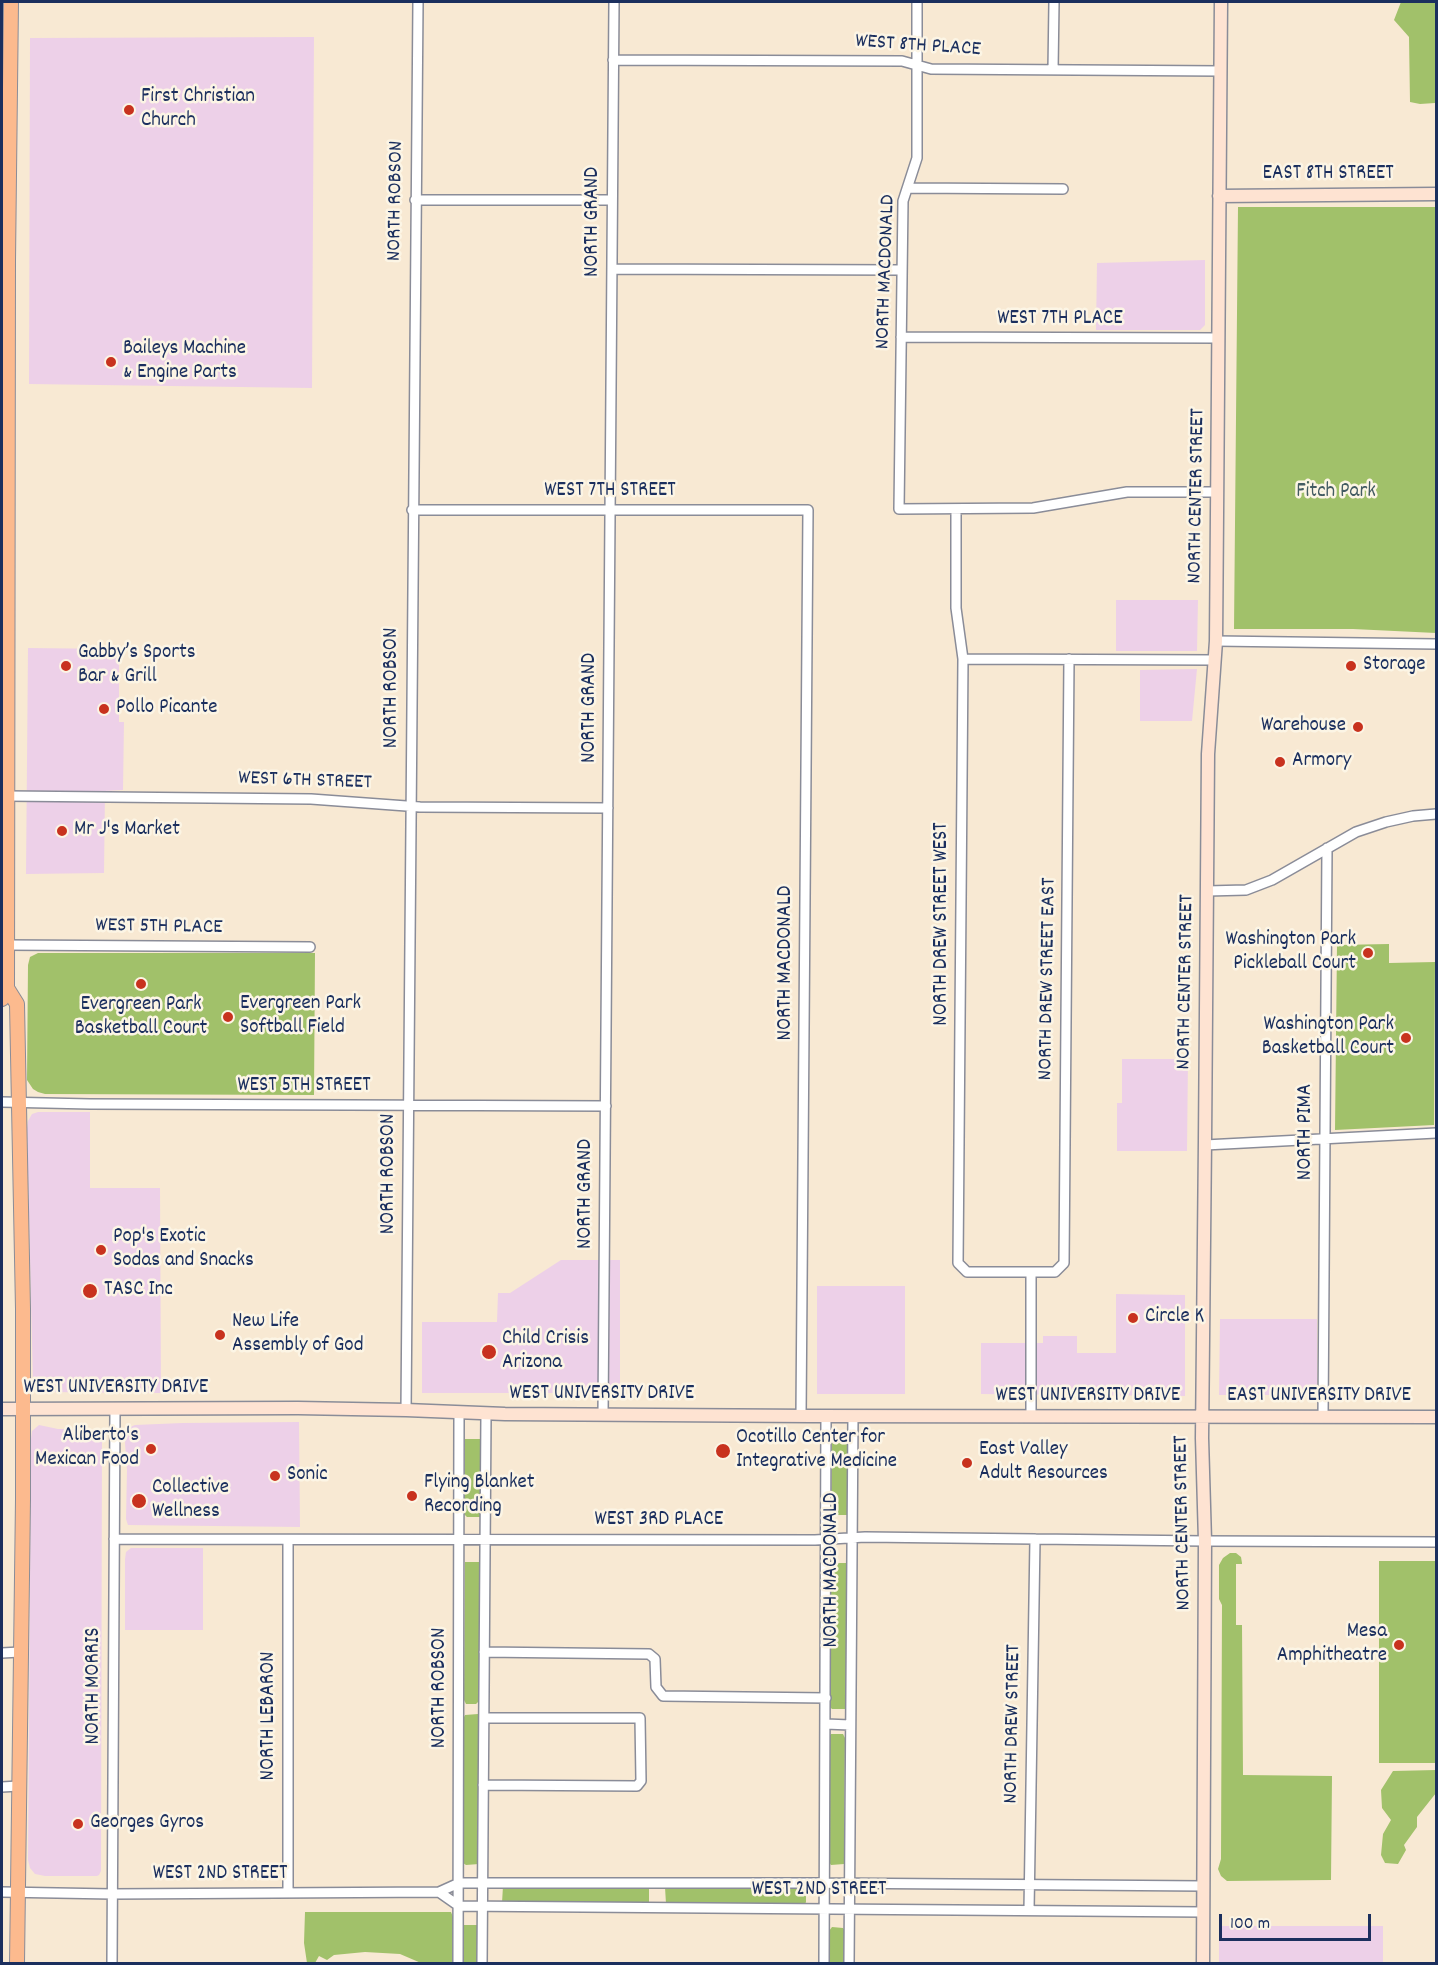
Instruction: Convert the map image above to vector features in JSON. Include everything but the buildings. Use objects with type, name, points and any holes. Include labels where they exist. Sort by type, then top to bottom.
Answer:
[{"type":"main road","points":[[11,2],[5,187],[4,796],[7,945],[3,991],[17,1004],[23,1309],[17,1964]]},
{"type":"street","name":"NORTH ROBSON","points":[[406,1410],[418,2]]},
{"type":"street","name":"NORTH GRAND","points":[[603,1414],[614,2]]},
{"type":"street","name":"NORTH MACDONALD","points":[[918,2],[917,158],[903,201],[899,509],[956,509]]},
{"type":"street","points":[[1053,70],[1054,2]]},
{"type":"street","name":"NORTH CENTER STREET","points":[[1203,1964],[1204,1145],[1209,754],[1216,641],[1221,2]]},
{"type":"street","name":"WEST 8TH PLACE","points":[[613,60],[902,61],[931,69],[1221,71]]},
{"type":"street","points":[[908,188],[1063,189]]},
{"type":"street","name":"EAST 8TH STREET","points":[[1220,196],[1437,194]]},
{"type":"street","points":[[415,200],[612,200]]},
{"type":"street","points":[[612,269],[902,270]]},
{"type":"street","name":"WEST 7TH PLACE","points":[[902,337],[1219,338]]},
{"type":"street","points":[[956,509],[1033,508],[1127,492],[1217,492]]},
{"type":"street","name":"NORTH DREW STREET WEST","points":[[956,509],[956,608],[963,659],[958,1263],[967,1272],[1031,1272]]},
{"type":"street","name":"WEST 7TH STREET","points":[[412,510],[808,510]]},
{"type":"street","name":"NORTH MACDONALD","points":[[801,1416],[808,510]]},
{"type":"street","points":[[1216,641],[1437,644]]},
{"type":"street","points":[[963,659],[1215,660]]},
{"type":"street","name":"NORTH DREW STREET EAST","points":[[1031,1272],[1055,1272],[1064,1263],[1070,659]]},
{"type":"street","name":"WEST 6TH STREET","points":[[4,796],[311,799],[410,806],[608,808]]},
{"type":"street","points":[[1207,891],[1246,890],[1272,880],[1356,832],[1386,822],[1437,814]]},
{"type":"street","name":"NORTH PIMA","points":[[1323,1416],[1327,848]]},
{"type":"street","name":"WEST 5TH PLACE","points":[[7,945],[310,947]]},
{"type":"street","name":"WEST 5TH STREET","points":[[2,1102],[606,1106]]},
{"type":"street","points":[[1204,1145],[1437,1133]]},
{"type":"street","points":[[1031,1272],[1031,1416]]},
{"type":"street","name":"NORTH MORRIS","points":[[112,1964],[115,1408]]},
{"type":"street","name":"WEST UNIVERSITY DRIVE","points":[[2,1409],[1202,1417]]},
{"type":"street","name":"NORTH ROBSON","points":[[458,1964],[459,1412]]},
{"type":"street","name":"NORTH ROBSON","points":[[482,1964],[486,1413]]},
{"type":"street","name":"NORTH MACDONALD","points":[[824,1964],[826,1416]]},
{"type":"street","name":"NORTH MACDONALD","points":[[849,1964],[853,1416]]},
{"type":"street","name":"EAST UNIVERSITY DRIVE","points":[[1202,1417],[1437,1417]]},
{"type":"street","name":"WEST 3RD PLACE","points":[[114,1539],[851,1538],[1437,1542]]},
{"type":"street","name":"NORTH DREW STREET","points":[[1029,1910],[1035,1539]]},
{"type":"street","name":"NORTH LEBARON","points":[[288,1540],[288,1893]]},
{"type":"street","points":[[2,1653],[20,1652]]},
{"type":"street","points":[[484,1652],[649,1654],[655,1659],[656,1687],[663,1696],[826,1698]]},
{"type":"street","points":[[483,1785],[637,1786],[641,1781],[640,1718],[484,1718]]},
{"type":"street","points":[[826,1724],[850,1725]]},
{"type":"street","points":[[2,1787],[18,1786]]},
{"type":"street","name":"WEST 2ND STREET","points":[[2,1892],[112,1894],[438,1892],[459,1883],[1203,1886]]},
{"type":"street","points":[[438,1892],[459,1906]]},
{"type":"street","name":"WEST 2ND STREET","points":[[459,1906],[1203,1912]]},
{"type":"shaded area","points":[[314,37],[312,388],[29,384],[30,38]]},
{"type":"shaded area","points":[[1205,260],[1205,325],[1200,330],[1096,330],[1097,263]]},
{"type":"shaded area","points":[[1116,600],[1198,600],[1197,651],[1116,651]]},
{"type":"shaded area","points":[[28,648],[119,649],[119,722],[124,722],[123,790],[105,791],[104,873],[26,874]]},
{"type":"shaded area","points":[[1197,669],[1192,721],[1140,721],[1140,670]]},
{"type":"shaded area","points":[[1122,1059],[1188,1059],[1187,1151],[1117,1151],[1117,1103],[1122,1103]]},
{"type":"shaded area","points":[[90,1112],[90,1188],[160,1188],[161,1393],[47,1392],[38,1390],[33,1385],[27,1128],[32,1114]]},
{"type":"shaded area","points":[[561,1260],[620,1260],[620,1393],[422,1393],[422,1322],[497,1322],[498,1293],[510,1293]]},
{"type":"shaded area","points":[[817,1286],[905,1286],[905,1394],[817,1394]]},
{"type":"shaded area","points":[[1116,1294],[1185,1295],[1185,1396],[981,1394],[981,1343],[1043,1343],[1043,1336],[1077,1336],[1077,1353],[1116,1353]]},
{"type":"shaded area","points":[[1220,1319],[1317,1319],[1317,1395],[1219,1395]]},
{"type":"shaded area","points":[[299,1422],[300,1527],[128,1525],[125,1443],[130,1427],[183,1423]]},
{"type":"shaded area","points":[[39,1425],[58,1429],[91,1429],[102,1435],[101,1871],[97,1876],[35,1874],[28,1860],[31,1439],[32,1431]]},
{"type":"shaded area","points":[[131,1548],[203,1548],[203,1630],[125,1630],[125,1559],[126,1552]]},
{"type":"shaded area","points":[[1219,1926],[1383,1926],[1383,1963],[1219,1963]]},
{"type":"green space","points":[[1401,2],[1436,2],[1435,115],[1435,103],[1410,102],[1409,37],[1394,20]]},
{"type":"green space","name":"Fitch Park","points":[[1238,207],[1436,207],[1436,633],[1353,629],[1234,629]]},
{"type":"green space","points":[[1389,944],[1389,963],[1435,962],[1434,1125],[1335,1130],[1337,945]]},
{"type":"green space","points":[[38,953],[315,953],[314,1095],[45,1094],[38,1092],[27,1080],[28,965],[30,957]]},
{"type":"green space","points":[[465,1439],[480,1439],[481,1517],[467,1517],[464,1514]]},
{"type":"green space","points":[[832,1440],[847,1440],[847,1515],[831,1515]]},
{"type":"green space","points":[[1230,1553],[1236,1553],[1241,1557],[1242,1563],[1236,1564],[1236,1625],[1242,1625],[1243,1775],[1332,1776],[1331,1880],[1227,1881],[1218,1869],[1221,1859],[1222,1605],[1219,1599],[1219,1565]]},
{"type":"green space","points":[[1379,1561],[1436,1561],[1436,1763],[1379,1763]]},
{"type":"green space","points":[[465,1562],[479,1562],[481,1565],[479,1701],[476,1704],[466,1704],[464,1700]]},
{"type":"green space","points":[[830,1563],[846,1563],[847,1568],[846,1709],[832,1709],[829,1706]]},
{"type":"green space","points":[[478,1714],[479,1864],[466,1865],[463,1863],[464,1717]]},
{"type":"green space","points":[[831,1734],[843,1734],[845,1738],[844,1864],[831,1865],[828,1861],[829,1737]]},
{"type":"green space","points":[[1436,1770],[1436,1793],[1417,1817],[1417,1827],[1404,1845],[1406,1850],[1398,1864],[1385,1863],[1381,1855],[1383,1834],[1391,1820],[1382,1808],[1381,1790],[1393,1771]]},
{"type":"green space","points":[[503,1886],[649,1888],[649,1902],[502,1903]]},
{"type":"green space","points":[[665,1887],[803,1888],[806,1890],[806,1902],[805,1904],[666,1904]]},
{"type":"green space","points":[[305,1912],[451,1912],[453,1917],[452,1963],[421,1963],[400,1954],[365,1952],[334,1955],[327,1960],[319,1956],[315,1963],[307,1963],[304,1943]]},
{"type":"green space","points":[[464,1925],[477,1925],[480,1929],[479,1963],[462,1964]]},
{"type":"green space","points":[[832,1927],[843,1928],[845,1931],[845,1963],[829,1964],[829,1931]]},
{"type":"place","name":"First Christian Church","points":[[129,110]]},
{"type":"place","name":"Baileys Machine & Engine Parts","points":[[111,362]]},
{"type":"place","name":"Gabby’s Sports Bar & Grill","points":[[66,666]]},
{"type":"place","name":"Storage","points":[[1351,666]]},
{"type":"place","name":"Pollo Picante","points":[[104,709]]},
{"type":"place","name":"Warehouse","points":[[1358,727]]},
{"type":"place","name":"Armory","points":[[1280,762]]},
{"type":"place","name":"Mr J's Market","points":[[62,831]]},
{"type":"place","name":"Washington Park Pickleball Court","points":[[1368,953]]},
{"type":"place","name":"Evergreen Park Basketball Court","points":[[141,984]]},
{"type":"place","name":"Evergreen Park Softball Field","points":[[228,1017]]},
{"type":"place","name":"Washington Park Basketball Court","points":[[1406,1038]]},
{"type":"place","name":"Pop's Exotic Sodas and Snacks","points":[[101,1250]]},
{"type":"place","name":"TASC Inc","points":[[90,1291]]},
{"type":"place","name":"Circle K","points":[[1133,1318]]},
{"type":"place","name":"New Life Assembly of God","points":[[220,1335]]},
{"type":"place","name":"Child Crisis Arizona","points":[[489,1352]]},
{"type":"place","name":"Aliberto's Mexican Food","points":[[151,1449]]},
{"type":"place","name":"Ocotillo Center for Integrative Medicine","points":[[723,1451]]},
{"type":"place","name":"East Valley Adult Resources","points":[[967,1463]]},
{"type":"place","name":"Sonic","points":[[275,1476]]},
{"type":"place","name":"Flying Blanket Recording","points":[[412,1496]]},
{"type":"place","name":"Collective Wellness","points":[[139,1501]]},
{"type":"place","name":"Mesa Amphitheatre","points":[[1399,1645]]},
{"type":"place","name":"Georges Gyros","points":[[78,1824]]}]
